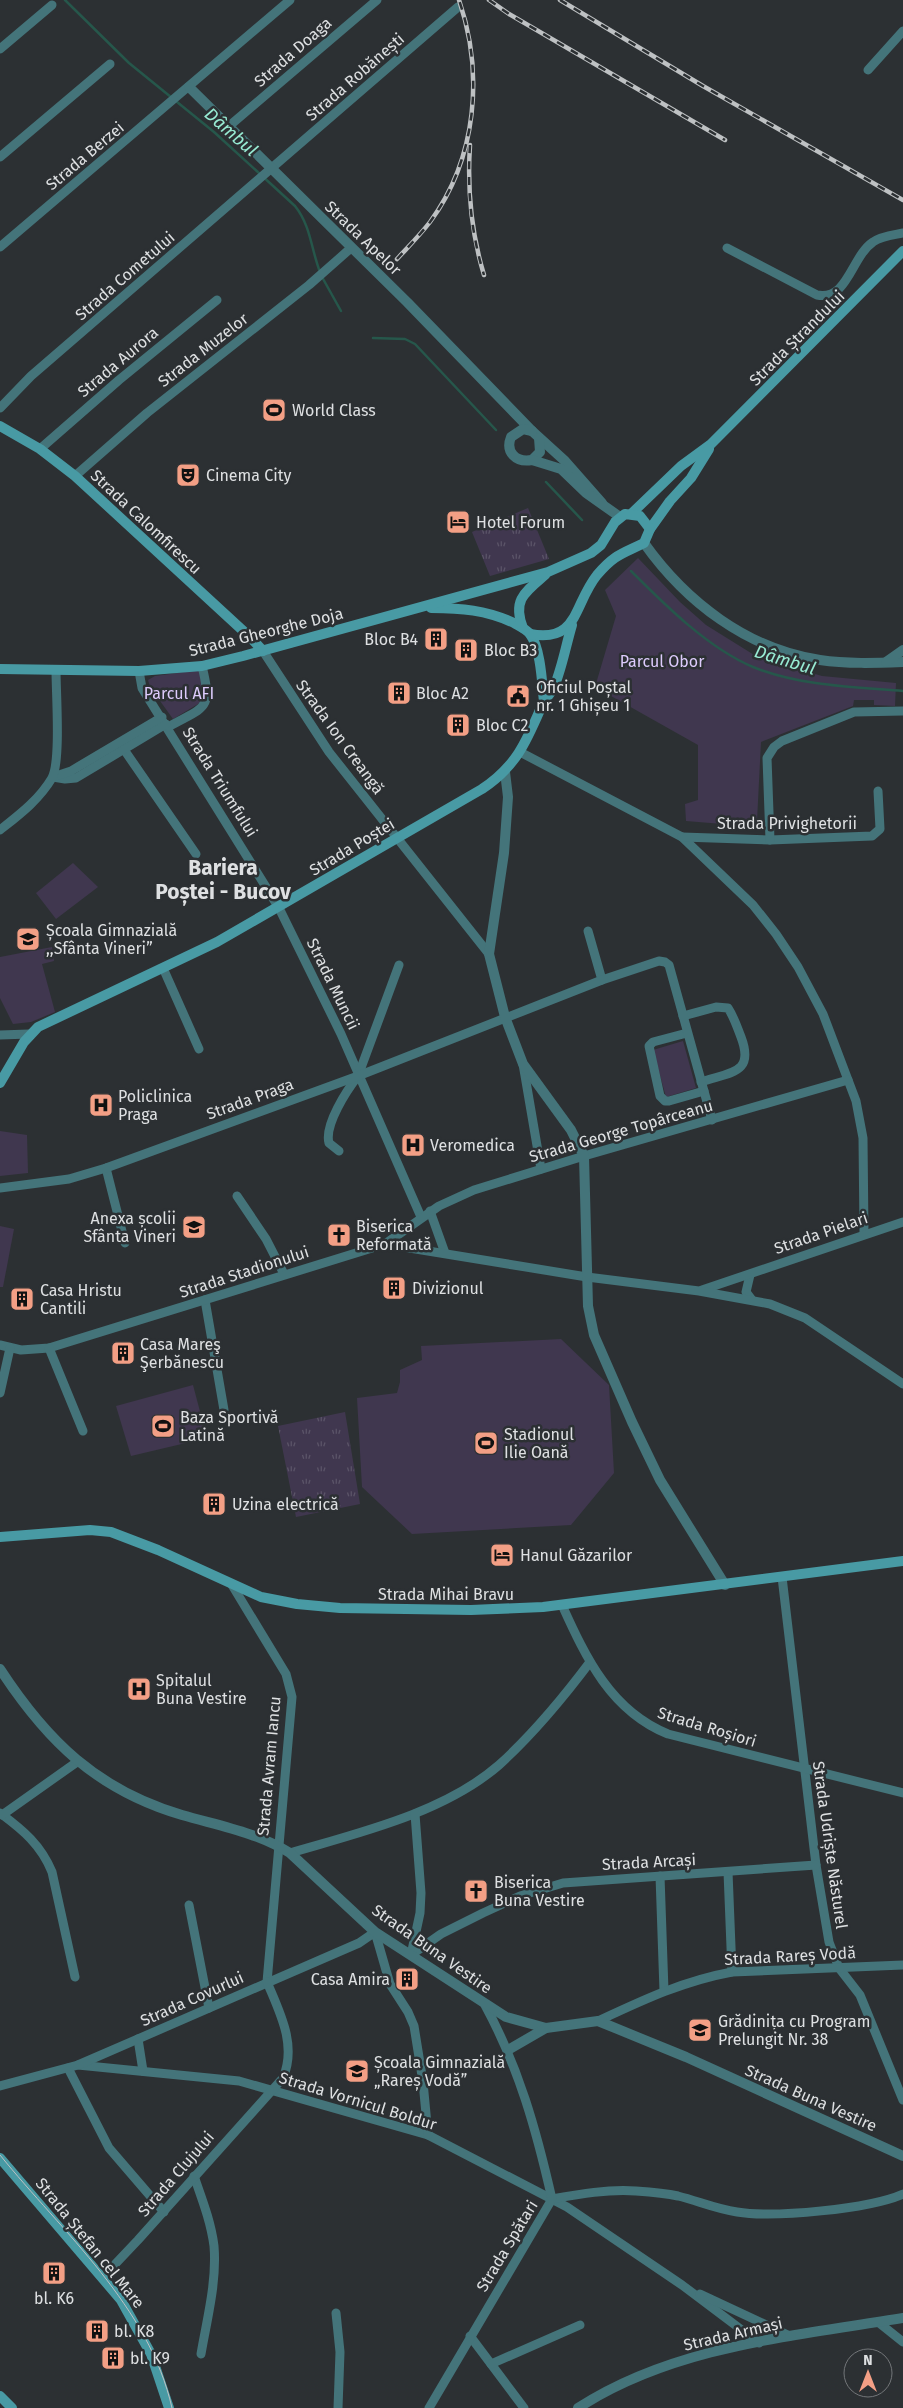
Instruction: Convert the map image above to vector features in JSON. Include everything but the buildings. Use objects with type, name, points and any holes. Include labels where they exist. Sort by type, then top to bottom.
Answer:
[{"type":"main road","name":"Strada Ștrandului","points":[[620,518],[632,513],[681,466],[711,444],[759,398],[903,251]]},
{"type":"main road","name":"Strada Calomfirescu","points":[[0,426],[40,449],[75,476],[263,651]]},
{"type":"main road","name":"Strada Ștrandului","points":[[650,529],[670,501],[691,478],[711,444]]},
{"type":"main road","points":[[632,513],[640,516],[650,529],[644,543]]},
{"type":"main road","name":"Strada Gheorghe Doja","points":[[0,669],[139,671],[202,666],[263,651],[548,572],[591,553],[601,545],[620,518]]},
{"type":"main road","name":"Strada Poștei","points":[[0,1083],[29,1034],[38,1027],[163,968],[279,908],[482,789],[506,772],[520,752],[536,723],[544,702],[555,685],[582,597],[597,576],[618,555],[644,543]]},
{"type":"main road","name":"Strada Gheorghe Doja","points":[[527,631],[518,610],[522,597],[548,572]]},
{"type":"main road","name":"Strada Gheorghe Doja","points":[[418,608],[478,610],[498,616],[527,631]]},
{"type":"main road","points":[[527,631],[549,636],[559,633],[572,625]]},
{"type":"main road","name":"Strada Poștei","points":[[527,631],[538,659],[544,702]]},
{"type":"main road","name":"Strada Mihai Bravu","points":[[0,1537],[90,1530],[111,1532],[158,1550],[232,1585],[279,1602],[332,1607],[479,1610],[562,1605],[903,1561]]},
{"type":"main road","name":"Strada Ștefan cel Mare","points":[[0,2158],[121,2300],[142,2336],[166,2394],[169,2408]]},
{"type":"main road","points":[[166,2394],[175,2408]]},
{"type":"main road","points":[[0,2396],[12,2408]]},
{"type":"street","name":"Strada Berzei","points":[[0,247],[168,106],[290,0]]},
{"type":"street","name":"Strada Doaga","points":[[228,127],[377,0]]},
{"type":"street","points":[[0,49],[52,5]]},
{"type":"street","name":"Strada Robănești","points":[[268,173],[458,7]]},
{"type":"street","points":[[868,70],[903,32]]},
{"type":"street","points":[[0,157],[110,64]]},
{"type":"street","name":"Strada Apelor","points":[[186,90],[228,127],[268,173],[352,248],[535,434],[565,461],[602,503]]},
{"type":"street","name":"Strada Cometului","points":[[0,408],[31,376],[268,173]]},
{"type":"street","points":[[727,248],[817,295],[828,297],[836,293],[842,286],[863,251],[874,241],[903,233]]},
{"type":"street","name":"Strada Muzelor","points":[[75,476],[148,413],[310,285],[352,248]]},
{"type":"street","name":"Strada Aurora","points":[[40,449],[119,380],[218,300]]},
{"type":"street","name":"Strada Apelor","points":[[514,412],[519,430]]},
{"type":"street","points":[[519,430],[535,434],[540,452],[532,460],[519,460],[510,451],[511,436],[519,430]]},
{"type":"street","name":"Strada Apelor","points":[[532,460],[557,466],[586,493],[620,518]]},
{"type":"street","points":[[644,543],[690,596],[722,622],[746,636],[781,650],[818,660],[885,663],[903,660],[903,650]]},
{"type":"street","points":[[885,663],[903,650]]},
{"type":"street","name":"Strada Ion Creangă","points":[[263,651],[329,752],[490,954]]},
{"type":"street","points":[[52,777],[71,771],[206,703],[208,696],[202,666]]},
{"type":"street","points":[[0,830],[37,798],[52,777],[56,747],[56,671]]},
{"type":"street","name":"Strada Triumfului","points":[[139,671],[142,688],[279,908]]},
{"type":"street","points":[[770,840],[767,758],[774,747],[782,741],[854,712],[903,711]]},
{"type":"street","points":[[52,777],[76,778],[125,751],[165,723]]},
{"type":"street","points":[[125,751],[196,854]]},
{"type":"street","points":[[520,752],[682,837],[753,905],[776,934],[798,968],[823,1014],[856,1101],[863,1138],[864,1233]]},
{"type":"street","points":[[506,772],[508,797],[504,853],[490,954],[506,1017],[523,1064],[541,1169]]},
{"type":"street","name":"Strada Privighetorii","points":[[682,837],[770,840],[872,836],[880,829],[878,791]]},
{"type":"street","name":"Strada Muncii","points":[[279,908],[341,1034],[421,1217]]},
{"type":"street","points":[[588,931],[602,980]]},
{"type":"street","name":"Strada Praga","points":[[0,1188],[69,1179],[106,1168],[358,1076],[506,1017],[652,962],[665,962],[669,966],[683,1016]]},
{"type":"street","points":[[339,1150],[329,1143],[328,1132],[346,1092],[358,1076],[399,964]]},
{"type":"street","points":[[163,968],[199,1049]]},
{"type":"street","points":[[688,1033],[653,1042],[649,1046],[660,1096],[664,1101],[702,1086],[741,1067],[747,1058],[745,1049],[728,1008],[716,1007],[683,1016],[688,1033],[702,1086],[712,1120]]},
{"type":"street","points":[[0,1036],[29,1034]]},
{"type":"street","points":[[523,1064],[571,1130],[584,1156],[588,1306],[592,1328],[632,1422],[660,1480],[725,1585]]},
{"type":"street","name":"Strada George Topârceanu","points":[[385,1244],[421,1217],[461,1194],[584,1156],[848,1080]]},
{"type":"street","points":[[106,1168],[125,1243]]},
{"type":"street","points":[[237,1196],[271,1247],[284,1274]]},
{"type":"street","points":[[430,1212],[445,1253]]},
{"type":"street","name":"Strada Pielari","points":[[587,1278],[699,1291],[750,1275],[864,1233],[903,1222]]},
{"type":"street","name":"Strada Stadionului","points":[[0,1345],[10,1348],[49,1348],[385,1244],[587,1278]]},
{"type":"street","points":[[750,1275],[746,1292],[752,1300]]},
{"type":"street","points":[[699,1291],[752,1300],[783,1308],[805,1318],[903,1384]]},
{"type":"street","points":[[205,1300],[224,1410]]},
{"type":"street","points":[[0,1393],[10,1348]]},
{"type":"street","points":[[49,1348],[83,1431]]},
{"type":"street","name":"Strada Udriște Năsturel","points":[[782,1577],[816,1865],[829,1942],[839,1968],[854,1984],[860,1995],[903,2100]]},
{"type":"street","name":"Strada Avram Iancu","points":[[232,1585],[263,1633],[290,1685],[292,1708],[278,1845]]},
{"type":"street","name":"Strada Roșiori","points":[[562,1605],[590,1662],[619,1702],[634,1716],[652,1727],[668,1734],[804,1770],[903,1793]]},
{"type":"street","points":[[290,1853],[415,1814],[465,1788],[498,1765],[554,1705],[590,1662]]},
{"type":"street","name":"Strada Buna Vestire","points":[[0,1668],[37,1720],[77,1762],[118,1788],[159,1807],[241,1830],[278,1845],[290,1853],[375,1932],[506,2017],[546,2028],[598,2021],[686,2057],[903,2156]]},
{"type":"street","points":[[75,1977],[52,1872],[46,1857],[31,1837],[1,1814],[77,1762]]},
{"type":"street","points":[[411,1955],[420,1913],[421,1893],[415,1814]]},
{"type":"street","name":"Strada Covurlui","points":[[0,2086],[78,2065],[267,1982],[278,1879],[278,1845]]},
{"type":"street","name":"Strada Arcași","points":[[411,1955],[441,1934],[520,1896],[541,1889],[588,1880],[816,1865]]},
{"type":"street","points":[[728,1872],[732,1972]]},
{"type":"street","points":[[660,1876],[664,1991]]},
{"type":"street","points":[[189,1905],[209,2008]]},
{"type":"street","points":[[267,1982],[359,1942],[375,1932],[390,1984],[408,2012],[414,2026],[423,2082],[428,2136]]},
{"type":"street","name":"Strada Rareș Vodă","points":[[598,2021],[685,1982],[732,1972],[903,1965]]},
{"type":"street","name":"Strada Clujului","points":[[102,2278],[273,2090],[287,2068],[288,2040],[286,2029],[267,1982]]},
{"type":"street","name":"Strada Spătari","points":[[428,2408],[552,2199],[523,2088],[508,2050],[485,2005]]},
{"type":"street","points":[[508,2050],[546,2028]]},
{"type":"street","points":[[138,2039],[143,2072]]},
{"type":"street","name":"Strada Vornicul Boldur","points":[[78,2065],[218,2078],[273,2090],[428,2136],[552,2199],[682,2285],[759,2343]]},
{"type":"street","points":[[68,2068],[109,2148],[164,2212]]},
{"type":"street","points":[[194,2176],[207,2212],[214,2247],[213,2282],[202,2354]]},
{"type":"street","points":[[552,2199],[611,2190],[634,2191],[676,2196],[712,2207],[750,2214],[834,2209],[886,2200],[903,2194]]},
{"type":"street","name":"Strada Vornicul Boldur","points":[[682,2285],[790,2336]]},
{"type":"street","points":[[336,2313],[340,2352],[338,2408]]},
{"type":"street","name":"Strada Armași","points":[[578,2408],[603,2392],[650,2371],[706,2354],[790,2336],[903,2318]]},
{"type":"street","points":[[878,2322],[903,2342]]},
{"type":"street","points":[[491,2364],[580,2325]]},
{"type":"street","points":[[470,2336],[524,2408]]},
{"type":"green space","points":[[528,508],[549,559],[490,576],[472,532]]},
{"type":"green space","name":"Parcul Obor","points":[[638,558],[680,602],[706,625],[759,658],[822,676],[896,683],[895,706],[874,705],[874,700],[854,700],[853,706],[761,742],[757,821],[747,826],[686,821],[685,804],[698,800],[698,745],[595,687],[616,616],[605,590]]},
{"type":"green space","name":"Parcul AFI","points":[[199,670],[204,688],[203,701],[173,719],[150,687],[148,680],[155,676]]},
{"type":"green space","points":[[73,863],[98,887],[56,919],[36,893]]},
{"type":"green space","points":[[52,947],[54,961],[42,964],[55,1012],[31,1022],[13,1024],[0,998],[0,957]]},
{"type":"green space","points":[[683,1041],[696,1088],[666,1097],[653,1050]]},
{"type":"green space","points":[[0,1131],[27,1135],[28,1173],[0,1176]]},
{"type":"green space","points":[[0,1226],[14,1229],[3,1287],[0,1287]]},
{"type":"green space","name":"Stadionul Ilie Oană","points":[[561,1339],[609,1385],[614,1473],[571,1525],[412,1534],[362,1487],[357,1398],[397,1393],[400,1382],[400,1370],[422,1360],[421,1346]]},
{"type":"green space","name":"Baza Sportivă Latină","points":[[193,1385],[207,1438],[131,1456],[116,1406]]},
{"type":"green space","points":[[345,1412],[360,1504],[296,1517],[278,1426]]},
{"type":"waterway","name":"Dâmbul","points":[[65,0],[129,63],[214,132],[295,206],[308,230],[320,272]]},
{"type":"waterway","name":"Dâmbul","points":[[322,277],[341,311]]},
{"type":"waterway","name":"Dâmbul","points":[[373,338],[405,339],[415,344],[496,430]]},
{"type":"waterway","name":"Dâmbul","points":[[546,482],[582,520]]},
{"type":"waterway","name":"Dâmbul","points":[[631,571],[688,625],[720,649],[753,667],[808,682],[903,691]]},
{"type":"tram line","points":[[0,2155],[101,2272],[124,2304],[144,2336],[161,2371],[172,2408]]},
{"type":"railway","points":[[397,259],[430,222],[446,197],[458,171],[466,143],[472,114],[472,56],[459,0]]},
{"type":"railway","points":[[489,0],[509,14],[725,140]]},
{"type":"railway","points":[[560,0],[703,86],[903,200]]},
{"type":"railway","points":[[470,145],[469,179],[471,211],[484,275]]},
{"type":"place","name":"World Class","points":[[274,410]]},
{"type":"place","name":"Cinema City","points":[[188,475]]},
{"type":"place","name":"Hotel Forum","points":[[458,522]]},
{"type":"place","name":"Bloc B4","points":[[436,639]]},
{"type":"place","name":"Bloc B3","points":[[466,650]]},
{"type":"place","name":"Bloc A2","points":[[399,693]]},
{"type":"place","name":"Oficiul Poștal nr. 1 Ghișeu 1","points":[[518,696]]},
{"type":"place","name":"Bloc C2","points":[[458,725]]},
{"type":"place","name":"Școala Gimnazială ,,Sfânta Vineri”","points":[[28,939]]},
{"type":"place","name":"Policlinica Praga","points":[[101,1105]]},
{"type":"place","name":"Veromedica","points":[[413,1145]]},
{"type":"place","name":"Anexa școlii Sfânta Vineri","points":[[194,1227]]},
{"type":"place","name":"Biserica Reformată","points":[[339,1235]]},
{"type":"place","name":"Divizionul","points":[[394,1288]]},
{"type":"place","name":"Casa Hristu Cantili","points":[[22,1299]]},
{"type":"place","name":"Casa Mareş Şerbănescu","points":[[123,1353]]},
{"type":"place","name":"Baza Sportivă Latină","points":[[163,1426]]},
{"type":"place","name":"Stadionul Ilie Oană","points":[[486,1443]]},
{"type":"place","name":"Uzina electrică","points":[[214,1504]]},
{"type":"place","name":"Hanul Găzarilor","points":[[502,1555]]},
{"type":"place","name":"Spitalul Buna Vestire","points":[[139,1689]]},
{"type":"place","name":"Biserica Buna Vestire","points":[[476,1891]]},
{"type":"place","name":"Casa Amira","points":[[407,1979]]},
{"type":"place","name":"Grădinița cu Program Prelungit Nr. 38","points":[[700,2030]]},
{"type":"place","name":"Școala Gimnazială „Rareș Vodă”","points":[[357,2071]]},
{"type":"place","name":"bl. K6","points":[[54,2273]]},
{"type":"place","name":"bl. K8","points":[[97,2331]]},
{"type":"place","name":"bl. K9","points":[[113,2358]]},
{"type":"district","name":"Bariera Poștei - Bucov","points":[[223,880]]}]
